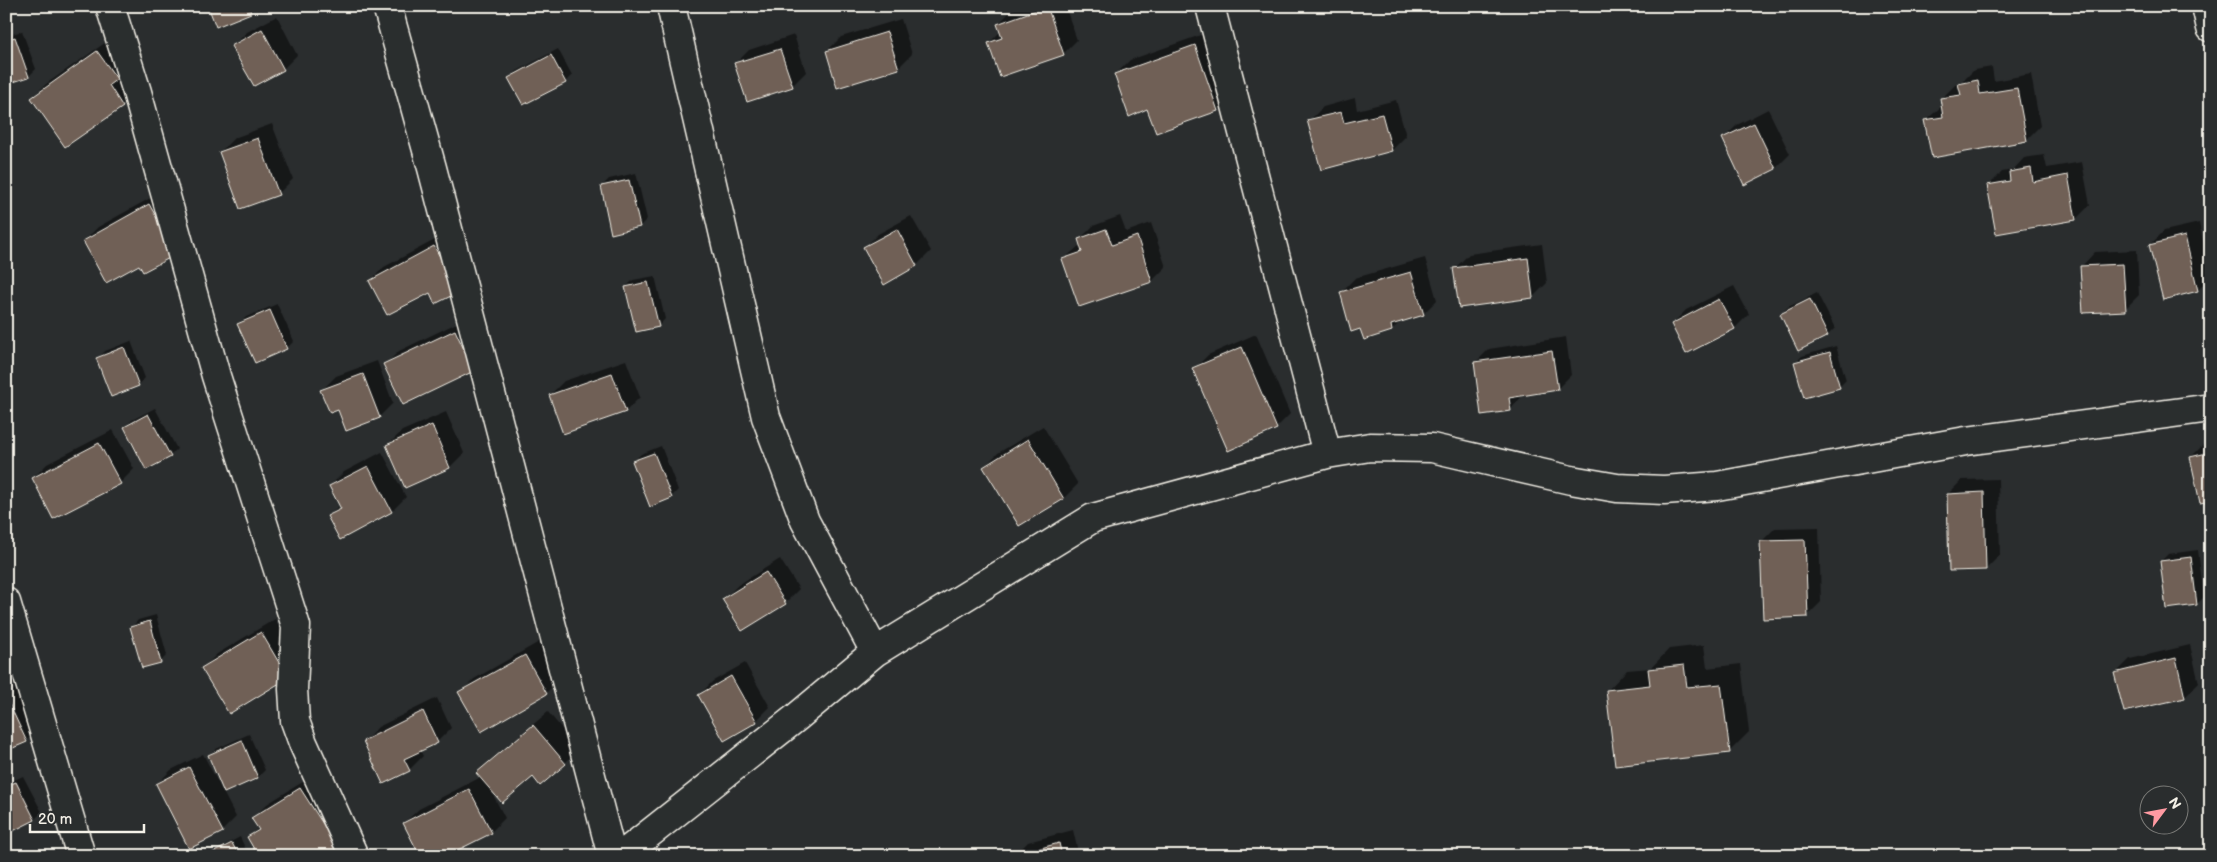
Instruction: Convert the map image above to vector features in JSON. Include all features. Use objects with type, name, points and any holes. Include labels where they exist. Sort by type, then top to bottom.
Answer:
[{"type":"street","points":[[110,6],[137,92],[216,376],[296,626],[293,689],[295,721],[354,856]]},
{"type":"street","points":[[387,6],[432,168],[612,856]]},
{"type":"street","points":[[671,6],[766,417],[805,521],[875,652]]},
{"type":"street","points":[[1210,6],[1327,454]]},
{"type":"street","points":[[2206,6],[2211,28]]},
{"type":"street","points":[[621,856],[790,723],[875,652],[1093,518],[1327,454],[1370,448],[1432,448],[1571,480],[1617,488],[1664,490],[1716,486],[1966,441],[2211,408]]},
{"type":"street","points":[[6,602],[81,856]]},
{"type":"building","points":[[208,6],[249,6],[251,13],[216,27]]},
{"type":"building","points":[[1047,6],[1064,55],[1000,77],[988,43],[1002,38],[997,24]]},
{"type":"building","points":[[262,29],[284,70],[254,86],[231,46]]},
{"type":"building","points":[[887,32],[899,69],[837,88],[826,51]]},
{"type":"building","points":[[15,37],[29,77],[10,83],[6,71],[6,40]]},
{"type":"building","points":[[1195,45],[1218,111],[1156,133],[1147,109],[1129,117],[1114,74]]},
{"type":"building","points":[[780,49],[793,87],[747,102],[734,63]]},
{"type":"building","points":[[97,51],[117,79],[109,85],[123,107],[65,147],[31,98]]},
{"type":"building","points":[[551,55],[566,83],[523,105],[508,78]]},
{"type":"building","points":[[1978,80],[1980,94],[2017,88],[2027,141],[1932,158],[1924,120],[1943,117],[1940,98],[1961,95],[1958,84]]},
{"type":"building","points":[[1341,112],[1344,123],[1382,114],[1392,151],[1321,170],[1307,120]]},
{"type":"building","points":[[1754,123],[1776,169],[1744,185],[1722,138]]},
{"type":"building","points":[[258,138],[279,195],[240,209],[219,152]]},
{"type":"building","points":[[2031,168],[2033,182],[2068,175],[2076,220],[1996,234],[1987,185],[2010,181],[2009,172]]},
{"type":"building","points":[[629,180],[640,227],[611,234],[601,186]]},
{"type":"building","points":[[149,204],[177,254],[143,272],[139,265],[106,283],[83,241]]},
{"type":"building","points":[[897,229],[917,266],[884,285],[863,247]]},
{"type":"building","points":[[1106,229],[1112,245],[1137,236],[1152,282],[1079,307],[1062,259],[1082,252],[1078,239]]},
{"type":"building","points":[[2185,236],[2198,291],[2163,300],[2149,245]]},
{"type":"building","points":[[434,246],[459,292],[435,304],[430,293],[387,315],[369,281]]},
{"type":"building","points":[[1528,258],[1533,298],[1459,308],[1453,268]]},
{"type":"building","points":[[2123,264],[2126,311],[2083,313],[2080,266]]},
{"type":"building","points":[[1411,272],[1424,315],[1391,325],[1392,331],[1364,340],[1360,329],[1351,332],[1340,292]]},
{"type":"building","points":[[648,282],[659,327],[636,332],[625,287]]},
{"type":"building","points":[[1719,299],[1735,329],[1686,354],[1671,324]]},
{"type":"building","points":[[1810,299],[1828,336],[1798,351],[1780,314]]},
{"type":"building","points":[[270,310],[287,349],[255,363],[237,324]]},
{"type":"building","points":[[455,330],[474,371],[403,405],[383,364]]},
{"type":"building","points":[[124,347],[139,386],[111,397],[96,358]]},
{"type":"building","points":[[1242,347],[1277,429],[1228,451],[1192,368]]},
{"type":"building","points":[[1552,351],[1558,390],[1509,398],[1511,411],[1481,415],[1474,362]]},
{"type":"building","points":[[1830,352],[1840,388],[1804,398],[1794,362]]},
{"type":"building","points":[[612,373],[626,412],[563,434],[549,395]]},
{"type":"building","points":[[363,374],[380,418],[346,431],[338,410],[330,413],[320,390]]},
{"type":"building","points":[[148,414],[171,457],[146,470],[124,427]]},
{"type":"building","points":[[432,425],[450,468],[405,488],[386,445]]},
{"type":"building","points":[[1028,439],[1064,499],[1019,526],[983,467]]},
{"type":"building","points":[[99,443],[121,484],[53,519],[32,478]]},
{"type":"building","points":[[2211,452],[2211,501],[2200,503],[2190,457]]},
{"type":"building","points":[[654,453],[672,498],[650,507],[632,461]]},
{"type":"building","points":[[368,466],[392,512],[340,540],[327,516],[341,509],[329,486]]},
{"type":"building","points":[[1984,492],[1986,570],[1949,571],[1947,494]]},
{"type":"building","points":[[1805,540],[1808,617],[1763,619],[1760,541]]},
{"type":"building","points":[[2191,557],[2197,605],[2166,609],[2160,561]]},
{"type":"building","points":[[766,572],[786,604],[742,631],[722,599]]},
{"type":"building","points":[[150,621],[161,663],[142,668],[130,627]]},
{"type":"building","points":[[261,632],[288,678],[229,714],[201,668]]},
{"type":"building","points":[[525,655],[547,694],[481,732],[458,692]]},
{"type":"building","points":[[2176,658],[2185,698],[2124,712],[2114,673]]},
{"type":"building","points":[[1684,665],[1687,687],[1721,684],[1730,753],[1615,766],[1606,690],[1650,685],[1648,669]]},
{"type":"building","points":[[731,676],[757,722],[724,741],[698,695]]},
{"type":"building","points":[[6,697],[27,742],[6,751]]},
{"type":"building","points":[[423,711],[438,743],[404,759],[410,771],[383,784],[363,741]]},
{"type":"building","points":[[533,725],[566,764],[540,786],[533,777],[502,803],[476,773]]},
{"type":"building","points":[[242,740],[258,778],[224,793],[208,755]]},
{"type":"building","points":[[189,767],[223,832],[189,849],[156,784]]},
{"type":"building","points":[[16,782],[35,820],[9,833],[6,827],[6,786]]},
{"type":"building","points":[[300,788],[341,852],[336,856],[258,856],[247,837],[259,830],[251,818]]},
{"type":"building","points":[[469,789],[492,833],[446,856],[420,856],[403,823]]},
{"type":"building","points":[[232,843],[239,856],[214,856],[212,853]]},
{"type":"building","points":[[1059,843],[1062,856],[1012,856]]}]
